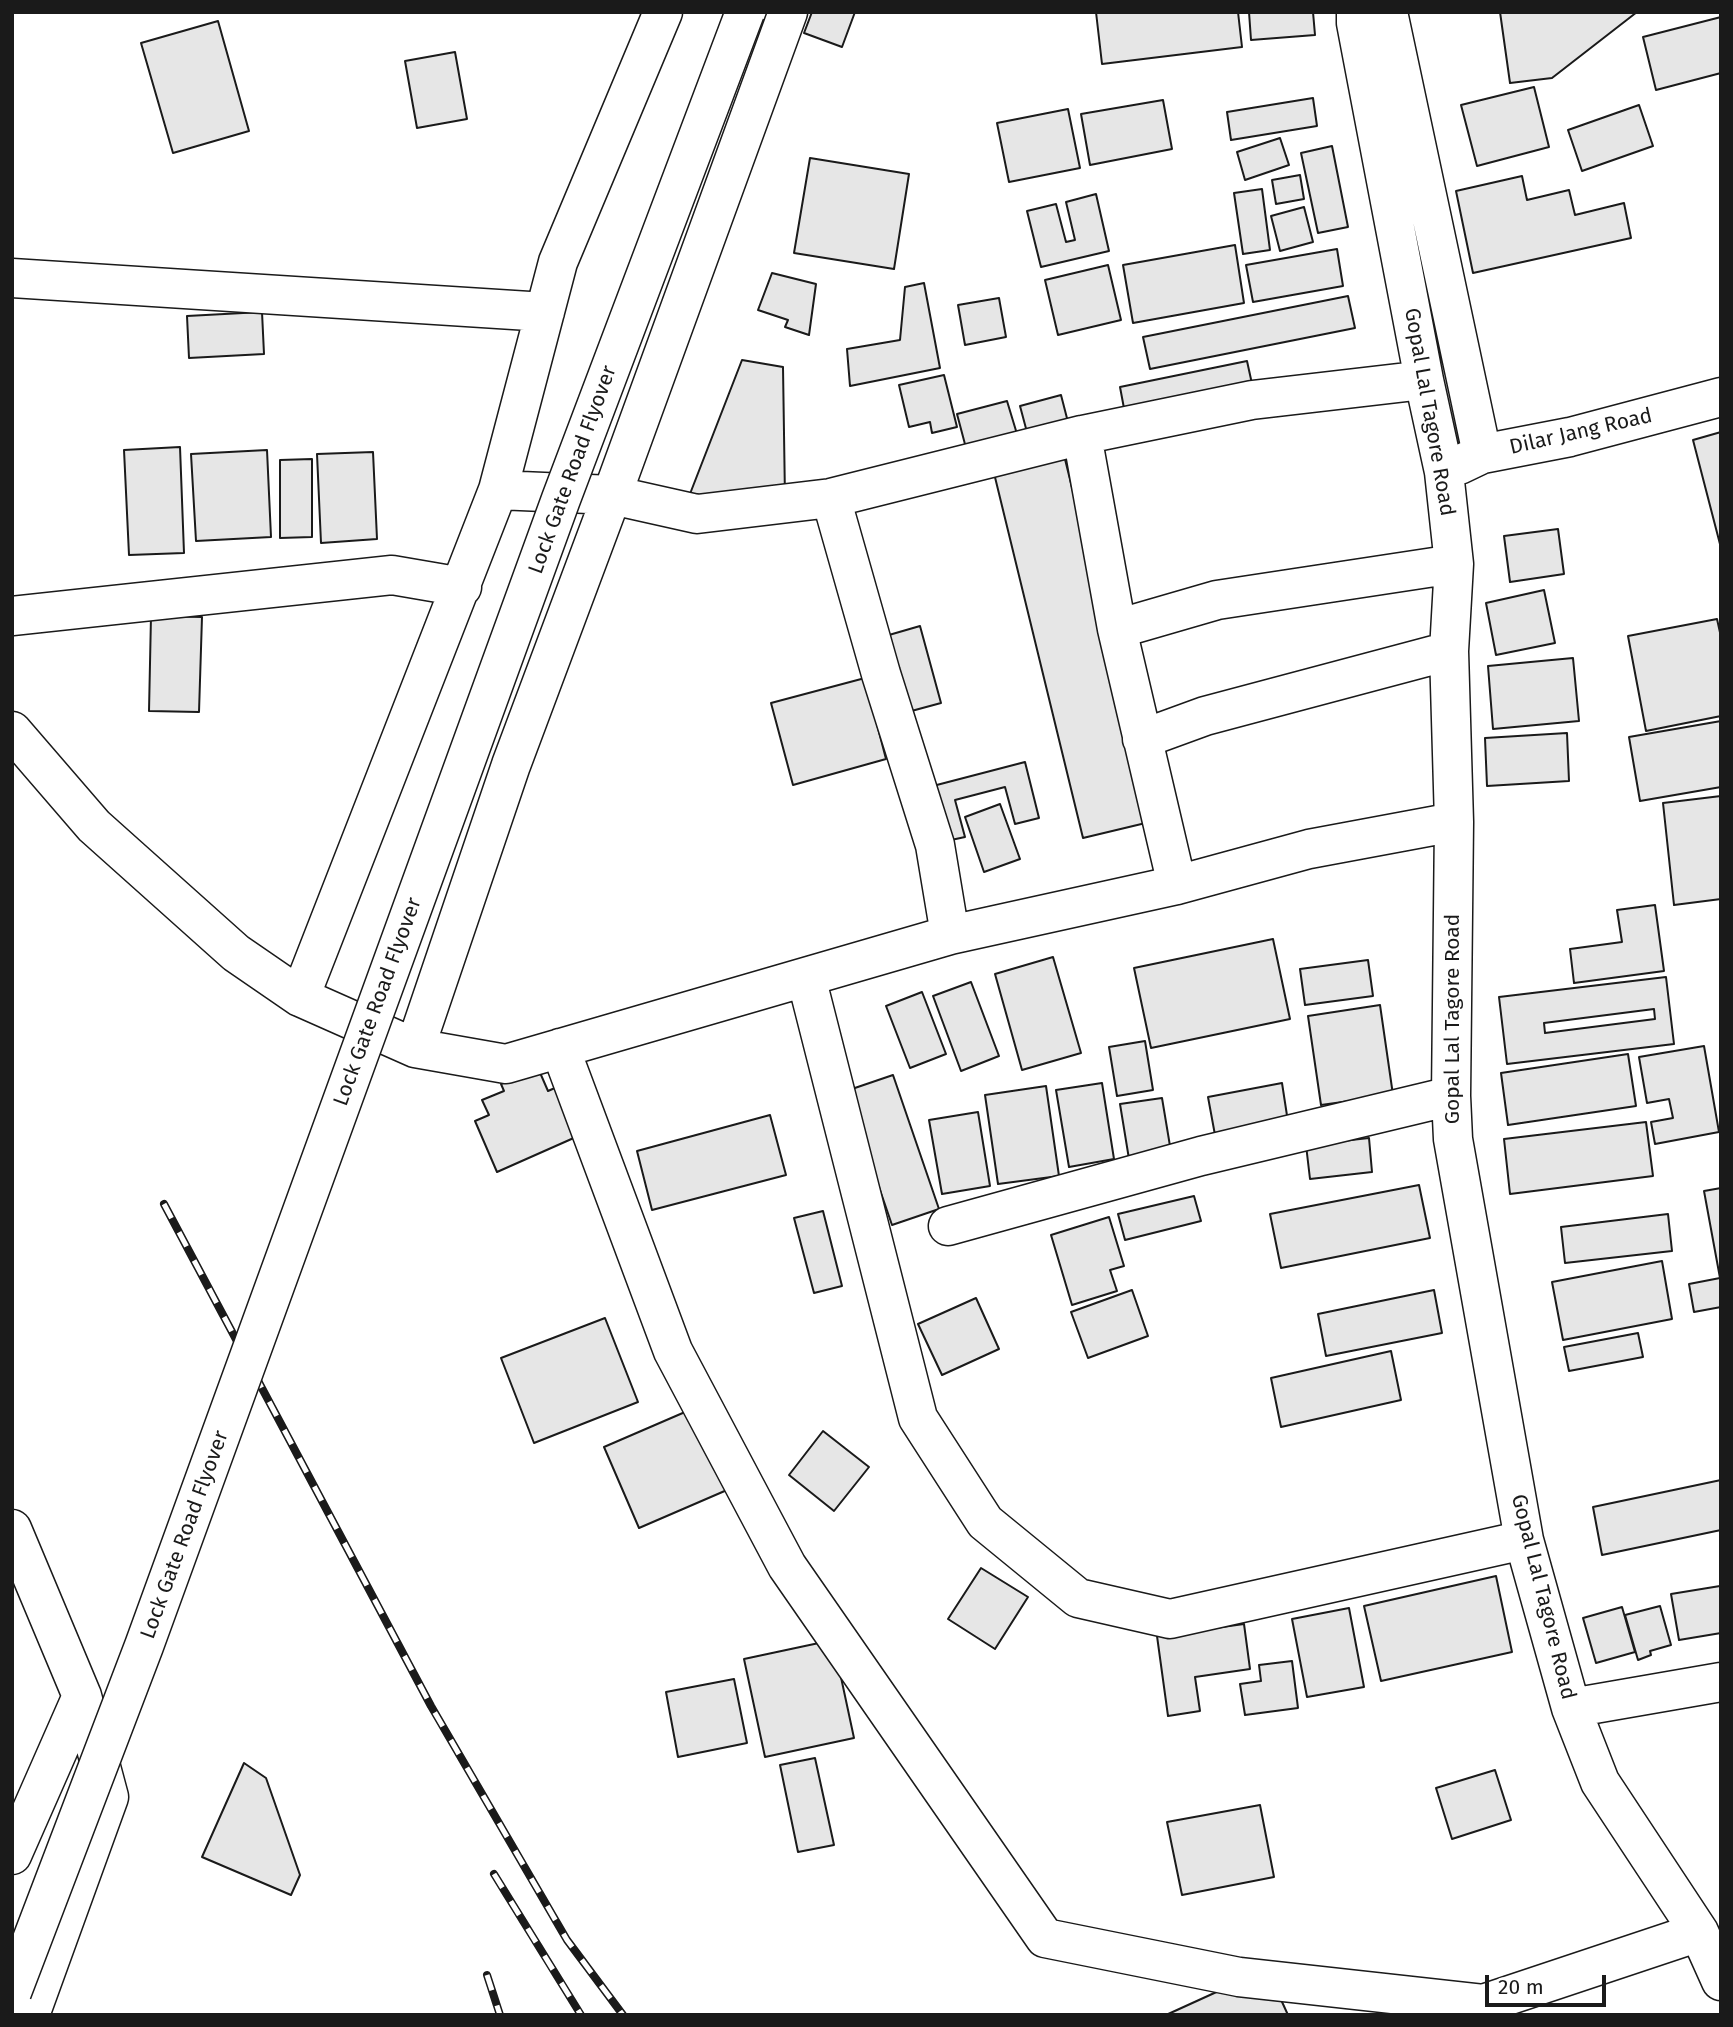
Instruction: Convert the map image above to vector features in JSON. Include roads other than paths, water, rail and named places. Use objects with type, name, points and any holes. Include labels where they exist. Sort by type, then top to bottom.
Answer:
[{"type":"street","points":[[300,998],[498,490],[558,262],[663,12]]},
{"type":"street","name":"Lock Gate Road Flyover","points":[[12,1992],[144,1646],[561,499],[745,12]]},
{"type":"street","points":[[415,1048],[511,765],[788,12]]},
{"type":"street","name":"Gopal Lal Tagore Road","points":[[1356,12],[1424,380],[1444,472],[1454,564],[1449,651],[1454,822],[1451,1096],[1453,1139],[1524,1540],[1571,1708],[1600,1782],[1699,1932],[1721,1981]]},
{"type":"street","points":[[1388,12],[1482,454]]},
{"type":"street","points":[[12,278],[545,312]]},
{"type":"street","points":[[498,490],[612,495],[697,513],[831,498],[1082,435],[1252,400],[1424,380]]},
{"type":"street","name":"Dilar Jang Road","points":[[1444,472],[1482,454],[1570,437],[1721,397]]},
{"type":"street","points":[[1082,435],[1117,629],[1177,885]]},
{"type":"street","points":[[831,498],[880,674],[935,845],[950,935]]},
{"type":"street","points":[[1117,629],[1217,600],[1454,564]]},
{"type":"street","points":[[12,616],[392,575],[462,587]]},
{"type":"street","points":[[1142,739],[1205,716],[1449,651]]},
{"type":"street","points":[[12,731],[94,826],[236,953],[300,998],[415,1048],[506,1064],[950,935],[1177,885],[1309,849],[1454,822]]},
{"type":"street","points":[[806,977],[918,1418],[985,1522],[1078,1598],[1170,1619],[1524,1540]]},
{"type":"street","points":[[559,1048],[673,1351],[787,1566],[1045,1938],[1239,1977],[1483,2004],[1699,1932]]},
{"type":"street","points":[[948,1226],[1201,1156],[1451,1096]]},
{"type":"street","points":[[12,1530],[82,1696],[109,1797],[30,2015]]},
{"type":"street","points":[[1571,1708],[1721,1682]]},
{"type":"street","points":[[12,1855],[82,1696]]},
{"type":"railway","points":[[164,1204],[431,1706],[567,1940],[623,2015]]},
{"type":"railway","points":[[494,1874],[581,2015]]},
{"type":"railway","points":[[487,1975],[500,2015]]}]
